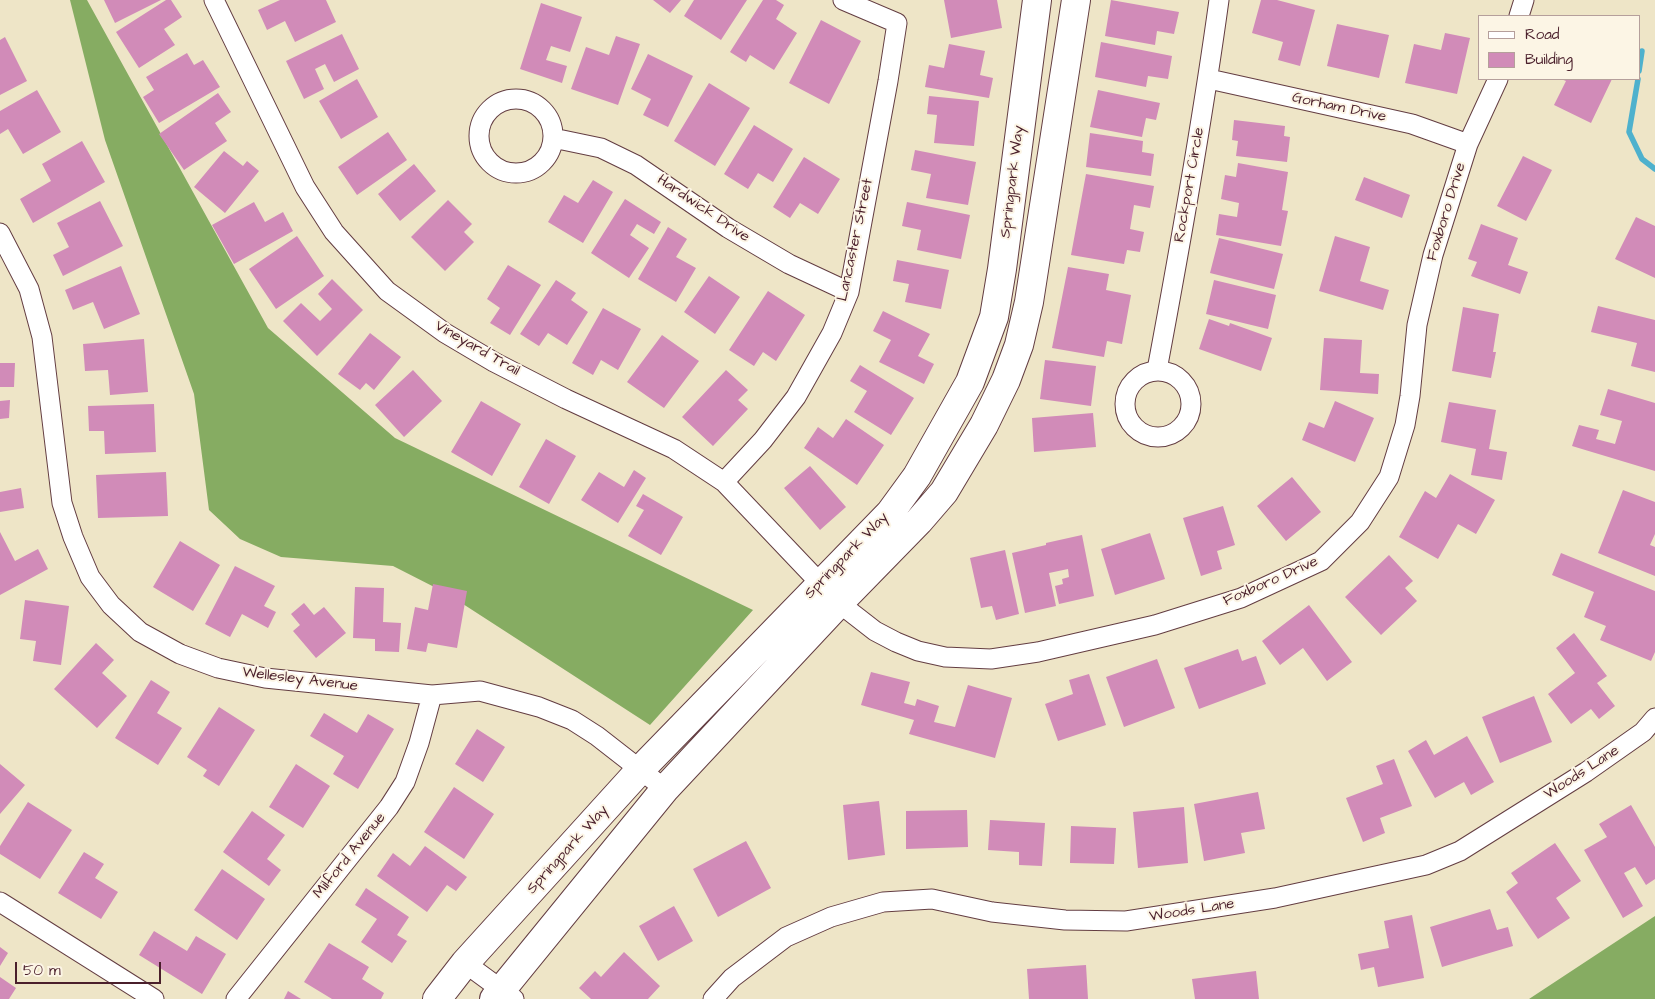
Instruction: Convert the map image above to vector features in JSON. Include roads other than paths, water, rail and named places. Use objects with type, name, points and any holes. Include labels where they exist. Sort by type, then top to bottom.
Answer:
[{"type":"street","name":"Vineyard Trail","points":[[214,0],[304,187],[334,232],[387,291],[445,333],[494,362],[674,449],[724,482],[838,604]]},
{"type":"street","name":"Lancaster Street","points":[[724,482],[763,440],[796,397],[832,333],[849,292],[897,23],[843,0]]},
{"type":"street","name":"Springpark Way","points":[[437,999],[465,962],[640,770],[890,513],[905,495],[917,476],[970,382],[994,317],[1037,0]]},
{"type":"street","name":"Springpark Way","points":[[503,996],[665,789],[944,492],[984,425],[1006,380],[1019,345],[1030,302],[1076,0]]},
{"type":"street","name":"Rockport Circle","points":[[1157,370],[1186,211],[1219,0]]},
{"type":"street","points":[[1520,15],[1524,0]]},
{"type":"street","name":"Gorham Drive","points":[[1208,79],[1412,124],[1468,144]]},
{"type":"street","name":"Foxboro Drive","points":[[838,604],[875,631],[918,651],[945,657],[991,658],[1047,650],[1155,625],[1242,598],[1321,561],[1360,522],[1389,477],[1410,396],[1417,325],[1432,255],[1468,144],[1498,80]]},
{"type":"street","name":"Hardwick Drive","points":[[554,138],[601,148],[636,165],[728,228],[789,264],[849,292]]},
{"type":"street","name":"Wellesley Avenue","points":[[0,233],[29,289],[42,337],[62,502],[73,538],[90,577],[111,605],[140,632],[180,654],[218,668],[265,678],[432,695],[480,691],[539,707],[578,724],[597,736],[665,789]]},
{"type":"street","name":"Milford Avenue","points":[[236,999],[389,807],[405,782],[419,743],[432,695]]},
{"type":"street","name":"Woods Lane","points":[[713,999],[732,978],[786,937],[831,917],[883,902],[932,899],[992,912],[1065,920],[1126,921],[1275,898],[1426,865],[1460,851],[1586,772],[1643,732],[1655,718]]},
{"type":"street","points":[[0,902],[154,999]]},
{"type":"street","points":[[465,962],[503,996]]},
{"type":"waterway","points":[[1640,64],[1642,51]]},
{"type":"waterway","points":[[1638,80],[1629,132],[1642,159],[1655,169]]}]
